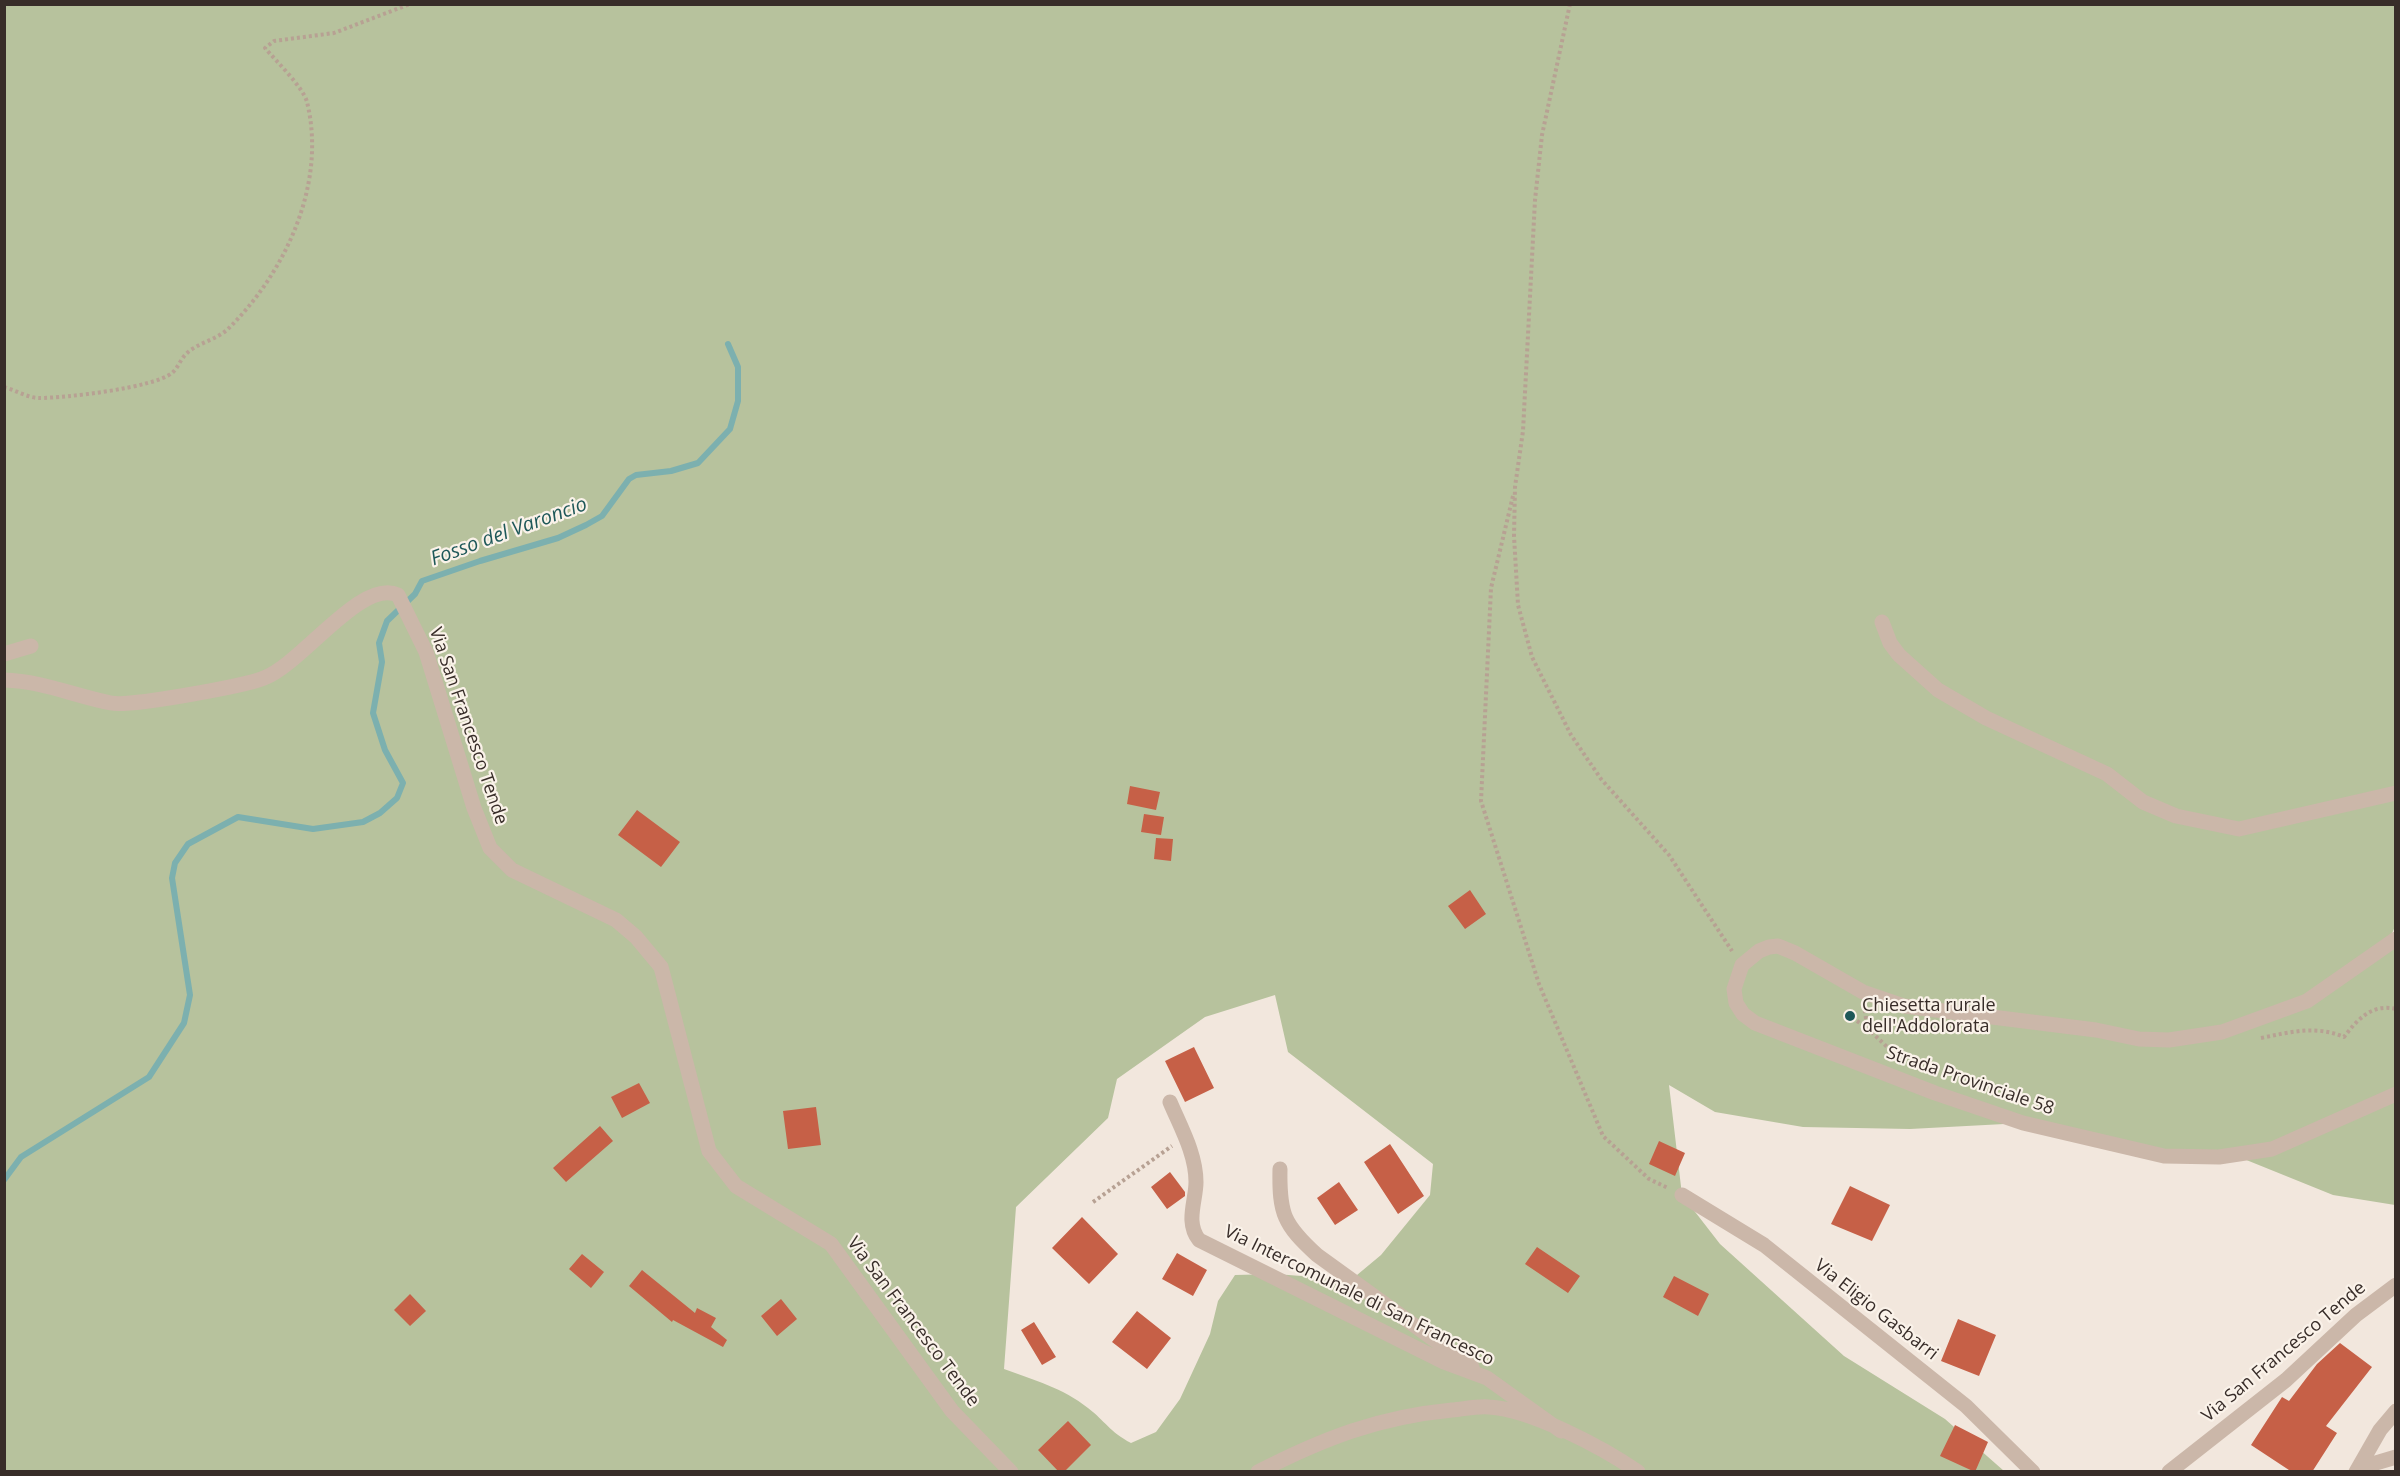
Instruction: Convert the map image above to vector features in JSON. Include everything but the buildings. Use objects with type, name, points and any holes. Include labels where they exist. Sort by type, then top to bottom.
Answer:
[{"type":"street","name":"Via San Francesco Tende","points":[[4,680],[51,687],[113,704],[251,682],[278,672],[292,663],[346,611],[361,602],[389,591],[398,595],[426,652],[474,808],[490,848],[512,870],[616,920],[636,937],[661,967],[709,1151],[736,1186],[831,1244],[951,1411],[1011,1472]]},
{"type":"street","points":[[1882,622],[1890,643],[1899,655],[1938,690],[1986,718],[2107,774],[2143,802],[2176,816],[2239,829],[2396,793]]},
{"type":"street","points":[[4,654],[31,646]]},
{"type":"street","points":[[1742,964],[1758,951],[1778,946],[1795,953],[1863,992],[1904,1006],[2096,1030],[2139,1039],[2192,1038],[2222,1032],[2307,1000],[2396,939]]},
{"type":"street","name":"Strada Provinciale 58","points":[[1742,964],[1734,989],[1736,1003],[1743,1014],[1755,1023],[1935,1093],[2023,1123],[2133,1150],[2164,1156],[2219,1156],[2272,1149],[2396,1094]]},
{"type":"street","name":"Via Intercomunale di San Francesco","points":[[1170,1102],[1195,1162],[1196,1184],[1192,1220],[1199,1240],[1444,1362],[1487,1378],[1561,1431]]},
{"type":"street","points":[[1280,1169],[1279,1200],[1286,1220],[1297,1236],[1317,1255],[1487,1378]]},
{"type":"street","name":"Via Eligio Gasbarri","points":[[1682,1195],[1764,1245],[1965,1406],[2033,1472]]},
{"type":"street","name":"Via San Francesco Tende","points":[[2169,1472],[2286,1380],[2356,1315],[2396,1285]]},
{"type":"street","points":[[1258,1472],[1321,1440],[1409,1414],[1489,1407],[1528,1415],[1634,1470]]},
{"type":"street","points":[[2357,1470],[2396,1411]]},
{"type":"street","points":[[2357,1470],[2396,1457]]},
{"type":"path","points":[[4,387],[37,398],[136,386],[172,373],[186,354],[227,330],[256,295],[284,254],[297,226],[312,147],[306,100],[265,48],[274,41],[334,33],[410,4]]},
{"type":"path","points":[[1570,4],[1542,135],[1537,178],[1523,431],[1515,487],[1491,588],[1481,801],[1539,984],[1603,1136],[1649,1179],[1682,1195]]},
{"type":"path","points":[[1515,487],[1514,536],[1518,604],[1532,657],[1571,735],[1601,778],[1669,855],[1742,964]]},
{"type":"path","points":[[1863,992],[1867,1028]]},
{"type":"path","points":[[1857,1021],[1910,1068]]},
{"type":"path","points":[[1093,1202],[1184,1137]]},
{"type":"green space","points":[[4,5],[2395,5],[2396,924],[2388,943],[2395,939],[2395,1205],[2333,1195],[2234,1155],[2164,1156],[2023,1123],[1910,1129],[1803,1127],[1715,1112],[1669,1085],[1682,1195],[1720,1244],[1844,1356],[1945,1419],[2004,1471],[5,1471]],"holes":[[[1275,995],[1288,1052],[1433,1164],[1430,1195],[1381,1255],[1351,1280],[1276,1274],[1235,1275],[1218,1301],[1210,1334],[1180,1399],[1156,1432],[1131,1443],[1069,1395],[1004,1369],[1016,1207],[1108,1118],[1117,1079],[1205,1017]]]},
{"type":"waterway","name":"Fosso del Varoncio","points":[[4,1180],[21,1157],[149,1077],[184,1023],[190,995],[172,878],[175,863],[188,844],[238,817],[313,829],[363,822],[380,813],[397,798],[403,783],[385,750],[373,713],[382,662],[379,643],[387,621],[415,594],[422,581],[558,538],[602,516],[629,479],[636,475],[671,471],[698,463],[730,429],[738,401],[738,367],[728,344]]},
{"type":"place","name":"Chiesetta rurale dell'Addolorata","points":[[1850,1016]]}]
